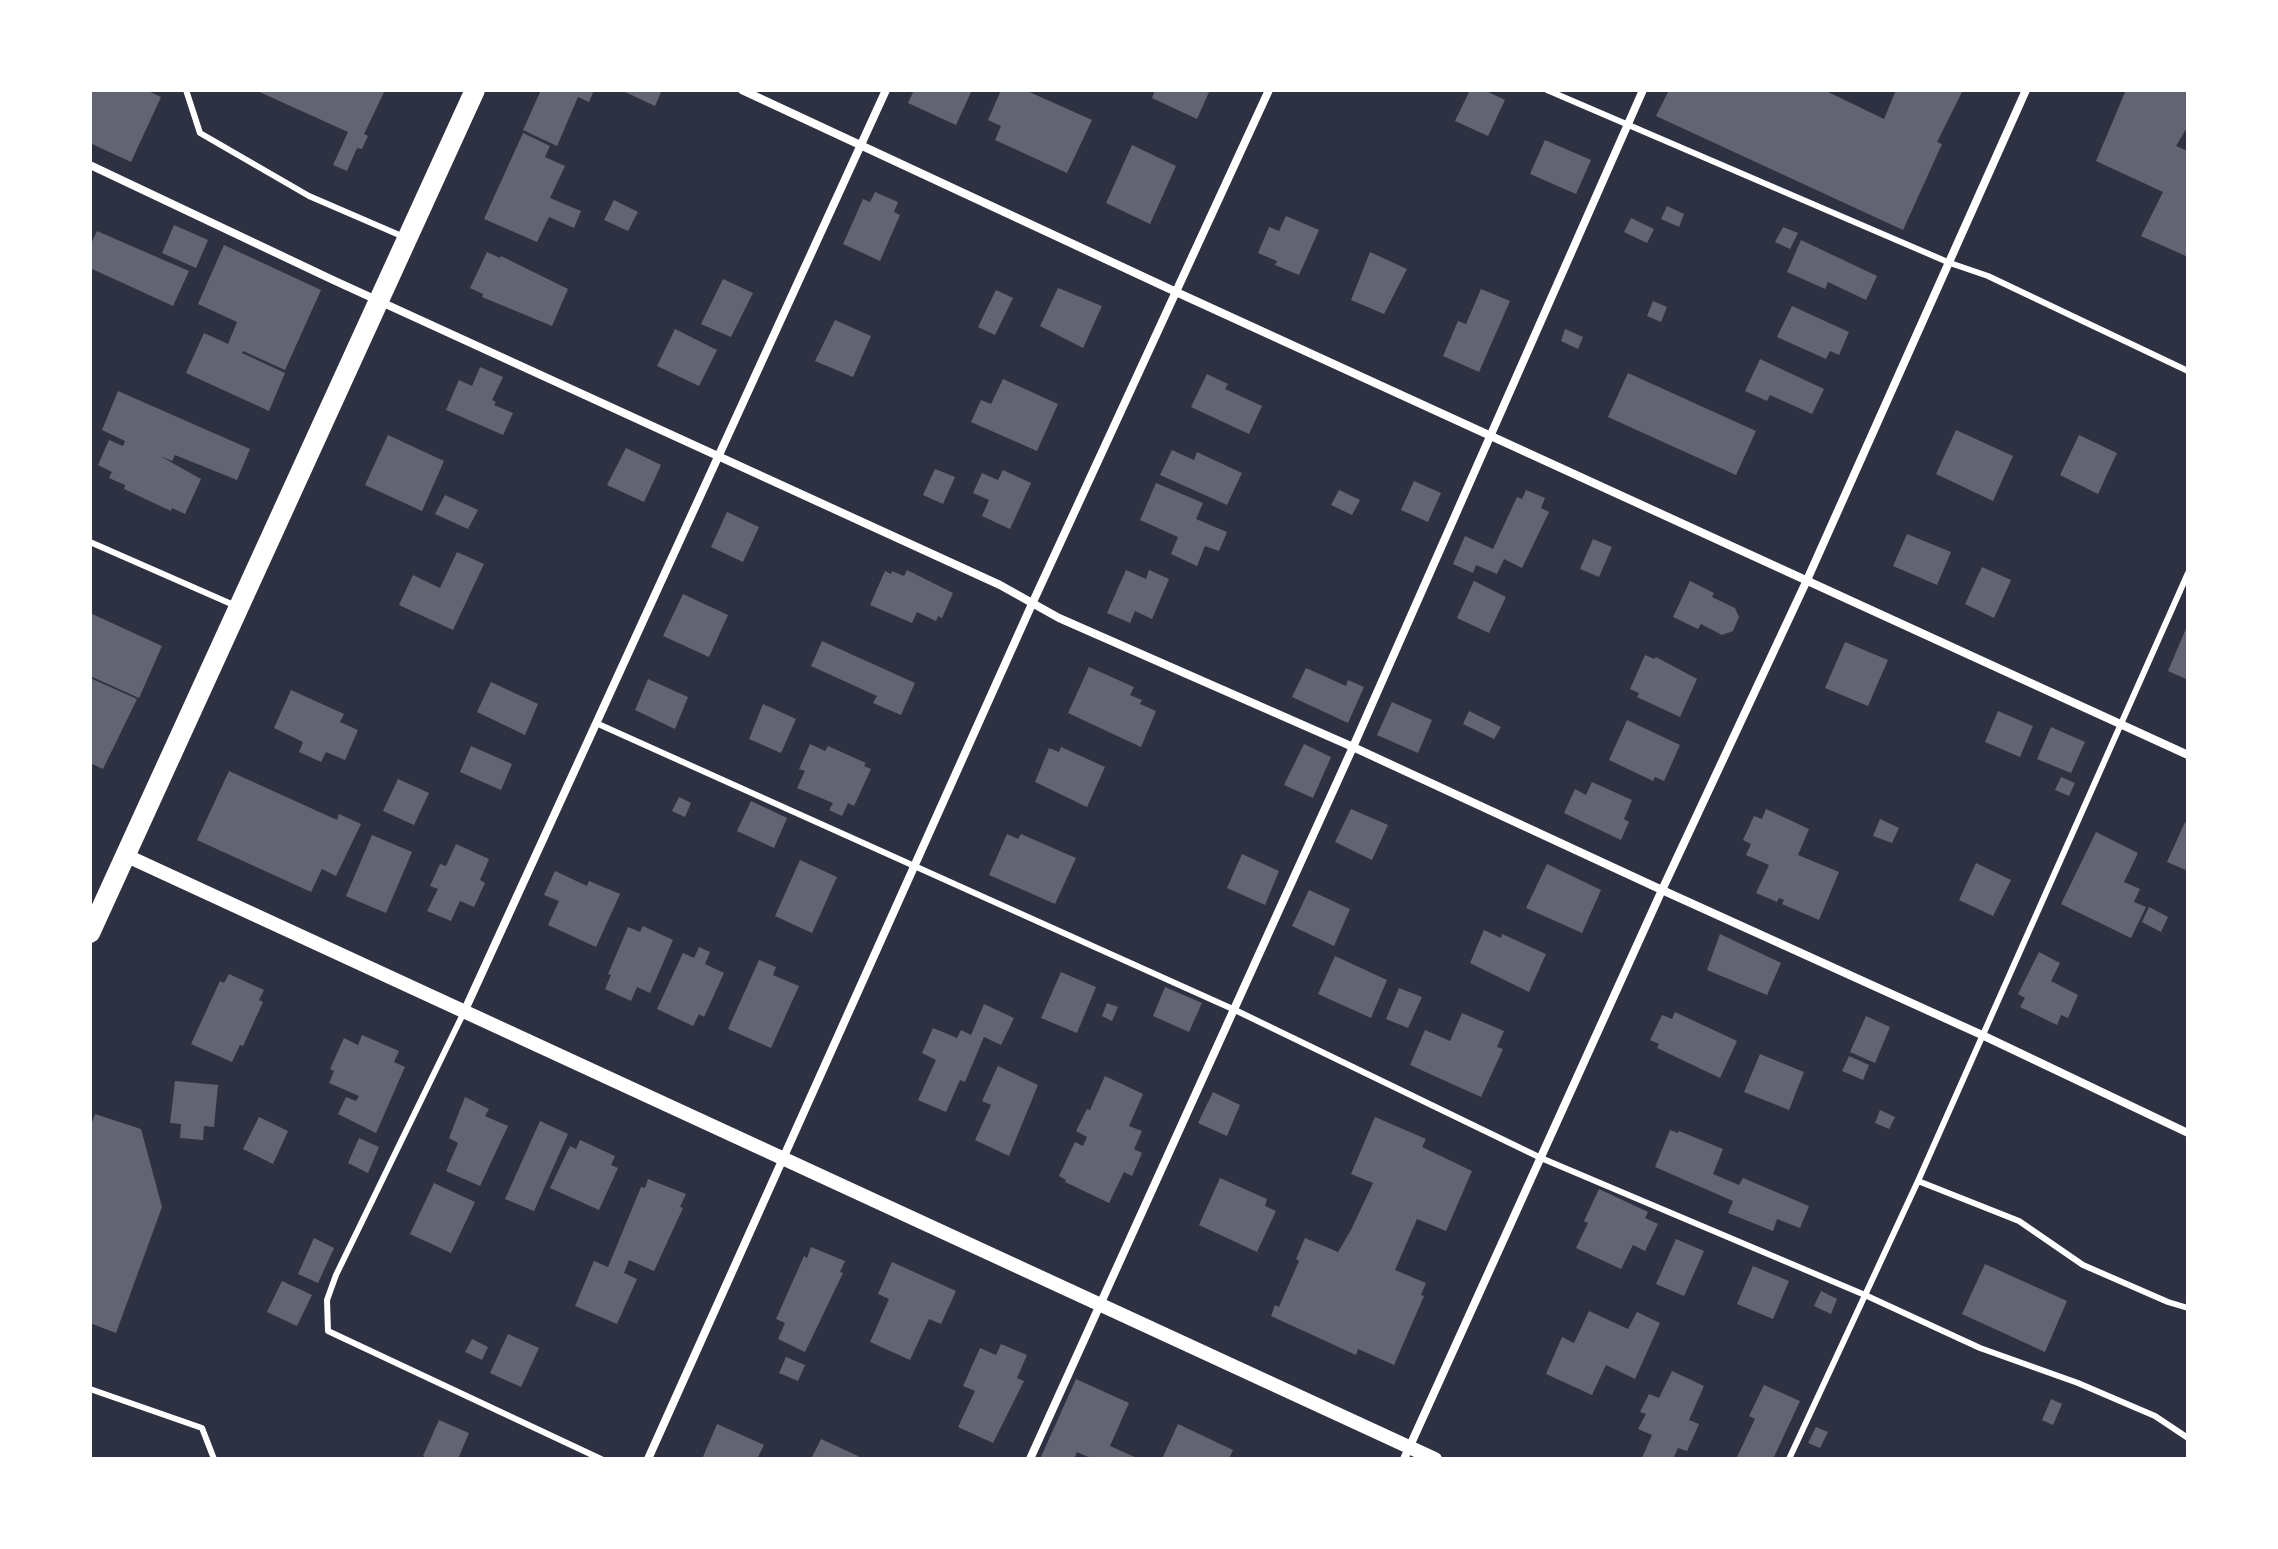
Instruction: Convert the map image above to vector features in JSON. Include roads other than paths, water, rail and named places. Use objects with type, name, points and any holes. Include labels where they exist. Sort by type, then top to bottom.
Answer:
[{"type":"main road","points":[[90,933],[475,90]]},
{"type":"street","points":[[742,90],[2188,755]]},
{"type":"street","points":[[464,1012],[886,90]]},
{"type":"street","points":[[648,1459],[1032,604],[1269,90]]},
{"type":"street","points":[[1030,1459],[1492,437],[1643,90]]},
{"type":"street","points":[[1407,1453],[1662,890],[1807,580],[2026,90]]},
{"type":"street","points":[[90,165],[378,301],[1000,585],[1059,618],[1353,747],[1982,1035],[2188,1133]]},
{"type":"street","points":[[127,856],[1099,1305],[1407,1453],[1435,1459]]},
{"type":"lane","points":[[186,90],[200,133],[309,196],[407,238]]},
{"type":"lane","points":[[1547,90],[1950,263],[1988,276],[2188,371]]},
{"type":"lane","points":[[90,542],[239,607]]},
{"type":"lane","points":[[1789,1459],[1918,1181],[2188,573]]},
{"type":"lane","points":[[596,723],[1235,1010],[1541,1158],[1865,1295],[1980,1348],[2078,1383],[2155,1416],[2188,1438]]},
{"type":"lane","points":[[464,1012],[336,1275],[327,1300],[328,1331],[601,1459]]},
{"type":"lane","points":[[1918,1181],[2019,1221],[2083,1265],[2188,1308]]},
{"type":"lane","points":[[90,1389],[202,1428],[214,1459]]}]
